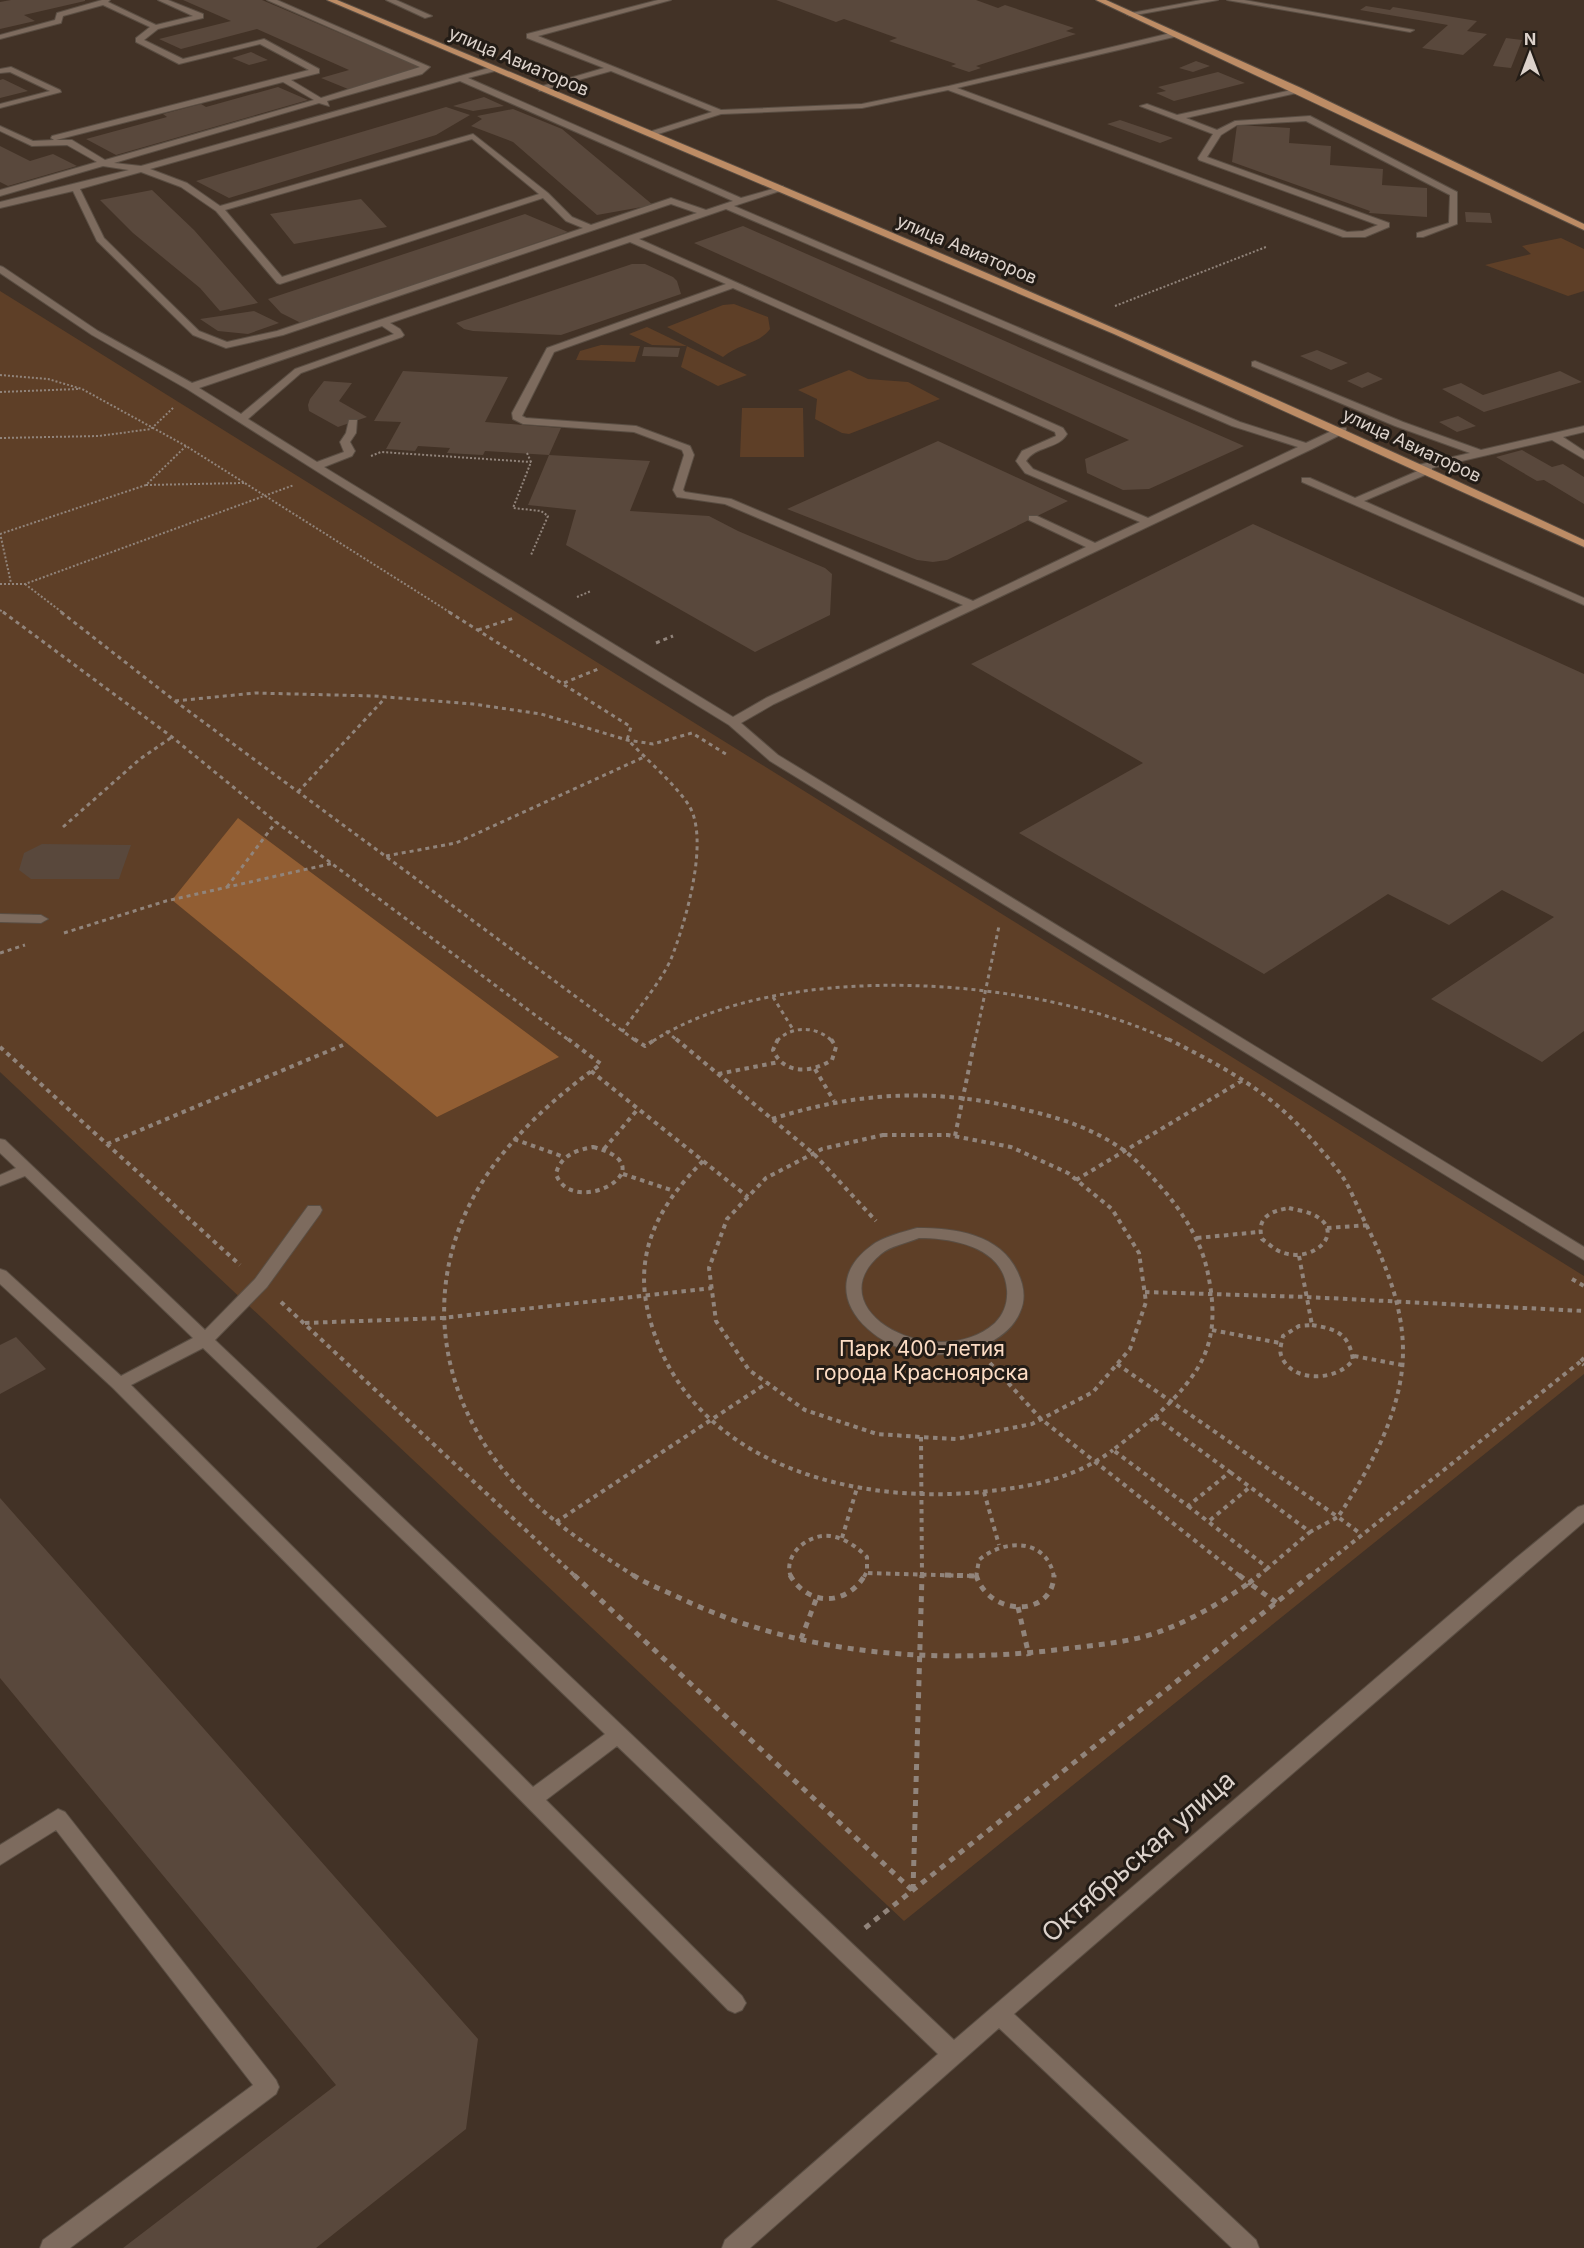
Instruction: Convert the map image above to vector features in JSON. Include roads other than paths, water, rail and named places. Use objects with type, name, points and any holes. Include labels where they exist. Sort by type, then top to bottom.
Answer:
[{"type":"main road","name":"улица Авиаторов","points":[[331,0],[1086,318],[1342,430],[1584,544]]},
{"type":"main road","points":[[1100,0],[1298,90],[1584,227]]},
{"type":"street","points":[[32,144],[316,71],[261,41],[182,62],[139,40],[155,27],[200,16],[162,0]]},
{"type":"street","points":[[0,193],[321,101],[419,72],[426,67],[271,0]]},
{"type":"street","points":[[390,0],[428,16]]},
{"type":"street","points":[[667,0],[530,36],[720,112]]},
{"type":"street","points":[[1130,14],[1214,0]]},
{"type":"street","points":[[1231,0],[1410,30]]},
{"type":"street","points":[[0,37],[58,21],[60,15],[105,2],[155,27]]},
{"type":"street","points":[[652,134],[720,112],[862,106],[949,88],[1175,34]]},
{"type":"street","points":[[0,71],[11,69],[57,92],[0,106]]},
{"type":"street","points":[[0,206],[141,169],[492,69]]},
{"type":"street","points":[[542,89],[610,69]]},
{"type":"street","points":[[460,78],[740,201]]},
{"type":"street","points":[[284,79],[342,111]]},
{"type":"street","points":[[949,88],[1346,236],[1365,234],[1386,225],[1202,158],[1218,133],[1235,123],[1307,118],[1454,194],[1453,224],[1420,235]]},
{"type":"street","points":[[1177,118],[1298,90]]},
{"type":"street","points":[[1144,106],[1218,133]]},
{"type":"street","points":[[0,128],[32,144],[69,142],[106,164],[141,169],[184,185],[219,209],[280,281],[545,195]]},
{"type":"street","points":[[219,209],[473,136],[545,195],[568,219],[591,228]]},
{"type":"street","points":[[1202,166],[1213,162]]},
{"type":"street","points":[[1181,175],[1192,170]]},
{"type":"street","points":[[75,187],[100,238],[196,333],[226,345],[280,333],[671,201],[705,213]]},
{"type":"street","points":[[191,387],[780,188]]},
{"type":"street","points":[[726,206],[1236,424],[1308,447]]},
{"type":"street","points":[[630,238],[1059,430],[1062,434],[1060,438],[1026,453],[1022,461],[1029,471],[1147,521]]},
{"type":"street","points":[[0,269],[95,333],[191,387],[733,722],[774,758],[1581,1248]]},
{"type":"street","points":[[735,284],[550,350],[517,417],[523,421],[636,429],[686,448],[689,454],[678,490],[681,495],[727,501],[973,605]]},
{"type":"street","points":[[241,419],[298,371],[399,335],[397,331],[384,323]]},
{"type":"street","points":[[1255,364],[1399,424],[1483,454]]},
{"type":"street","points":[[316,466],[348,454],[350,451],[345,442],[351,433],[352,422]]},
{"type":"street","points":[[1356,501],[1425,468],[1584,429]]},
{"type":"street","points":[[733,722],[770,701],[1342,430]]},
{"type":"street","points":[[1554,436],[1584,456]]},
{"type":"street","points":[[1306,480],[1584,602]]},
{"type":"street","points":[[1033,518],[1094,547]]},
{"type":"street","points":[[0,918],[41,919]]},
{"type":"street","points":[[0,1144],[954,2055]]},
{"type":"street","points":[[0,1181],[25,1170]]},
{"type":"street","points":[[119,1384],[206,1339],[261,1283],[314,1210]]},
{"type":"street","points":[[917,1233],[943,1233],[968,1238],[990,1249],[1006,1264],[1016,1281],[1017,1300],[1009,1318],[994,1333],[972,1344],[945,1349],[916,1347],[889,1338],[868,1324],[856,1306],[852,1286],[857,1267],[872,1251],[892,1239],[917,1233]]},
{"type":"street","points":[[0,1275],[119,1384],[735,2003]]},
{"type":"street","name":"Октябрьская улица","points":[[733,2248],[999,2014],[1584,1512]]},
{"type":"street","points":[[531,1800],[617,1735]]},
{"type":"street","points":[[0,1856],[58,1818],[268,2087],[51,2248]]},
{"type":"street","points":[[999,2014],[1248,2248]]},
{"type":"park label","name":"Парк 400-летия города Красноярска","points":[[922,1360]]}]
